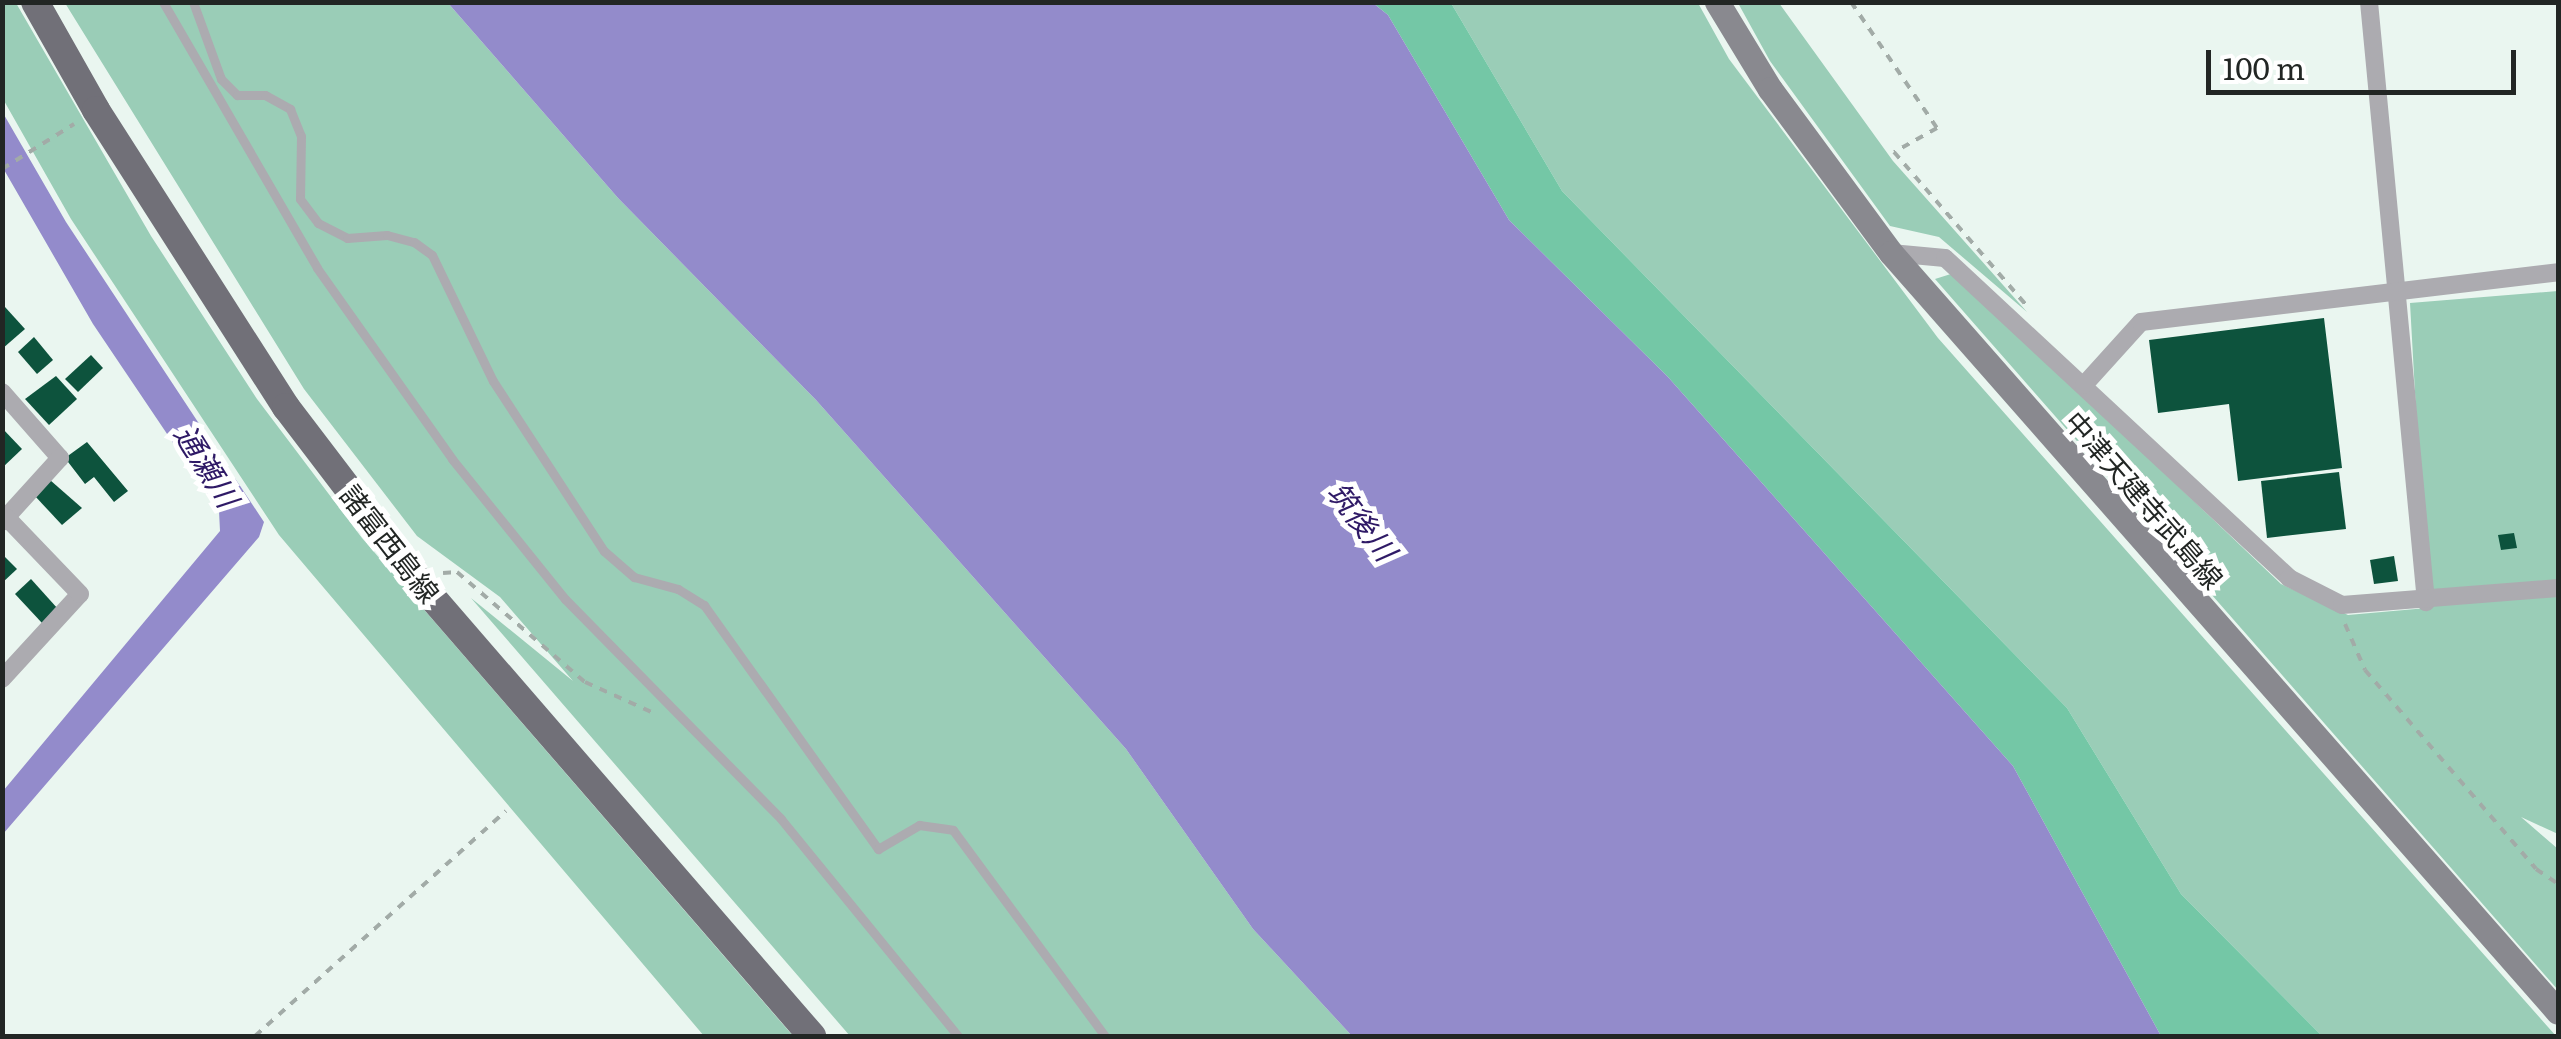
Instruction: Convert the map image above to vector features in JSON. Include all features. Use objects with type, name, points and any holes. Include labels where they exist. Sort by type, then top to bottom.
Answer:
[{"type":"main road","name":"諸富西島線","points":[[35,2],[96,110],[286,408],[424,588],[812,1036]]},
{"type":"main road","name":"中津天建寺武島線","points":[[1717,2],[1770,89],[1891,252],[2558,1012]]},
{"type":"street","points":[[2370,2],[2426,602]]},
{"type":"street","points":[[1891,252],[1945,258],[2289,578],[2342,605],[2426,602],[2558,588]]},
{"type":"street","points":[[2084,386],[2142,322],[2558,272]]},
{"type":"street","points":[[2,392],[60,458],[5,520],[80,594],[2,680]]},
{"type":"lane","points":[[162,2],[317,268],[452,460],[565,599],[781,819],[958,1036]]},
{"type":"lane","points":[[193,2],[221,80],[237,95],[265,94],[290,109],[301,136],[300,199],[318,224],[347,238],[387,235],[414,242],[432,255],[493,381],[604,551],[634,577],[678,589],[704,605],[878,849],[919,825],[953,830],[1105,1036]]},
{"type":"path","points":[[1851,2],[1937,128],[1894,152],[2033,314]]},
{"type":"path","points":[[2,170],[96,110]]},
{"type":"path","points":[[424,588],[441,574],[457,572],[585,682],[680,720]]},
{"type":"path","points":[[2342,605],[2364,670],[2536,870],[2558,884]]},
{"type":"path","points":[[256,1036],[506,810]]},
{"type":"green space","points":[[2,3],[16,3],[151,236],[257,399],[362,538],[793,1036],[704,1036],[279,535],[71,219],[3,99]]},
{"type":"green space","points":[[65,3],[448,3],[618,198],[816,400],[1126,749],[1253,929],[1352,1036],[850,1036],[471,598],[573,681],[500,597],[417,536],[304,389]]},
{"type":"green space","points":[[1373,3],[1451,3],[1562,191],[2067,708],[2181,894],[2322,1036],[2161,1036],[2013,766],[1668,377],[1509,220],[1388,15]]},
{"type":"green space","points":[[1451,3],[1698,3],[1729,59],[1938,338],[2556,1036],[2322,1036],[2181,894],[2067,708],[1562,191]]},
{"type":"green space","points":[[1738,3],[1779,3],[1893,161],[2027,312],[1939,237],[1890,226],[1770,61]]},
{"type":"green space","points":[[1954,273],[2281,584],[2348,615],[2427,608],[2410,303],[2558,291],[2558,834],[2521,817],[2558,849],[2558,990],[1935,279]]},
{"type":"water","name":"筑後川","points":[[448,3],[1373,3],[1388,15],[1509,220],[1668,377],[2013,766],[2161,1036],[1352,1036],[1253,929],[1126,749],[816,400],[618,198]]},
{"type":"water","name":"通瀬川","points":[[3,113],[66,222],[264,522],[259,537],[3,834],[3,791],[220,531],[219,511],[93,324],[3,168]]},
{"type":"building","points":[[5,307],[25,329],[2,349],[2,310]]},
{"type":"building","points":[[2324,318],[2342,468],[2238,481],[2229,404],[2158,413],[2149,340]]},
{"type":"building","points":[[34,337],[53,360],[37,374],[18,352]]},
{"type":"building","points":[[91,355],[103,368],[78,392],[65,379]]},
{"type":"building","points":[[56,376],[77,399],[49,425],[25,399]]},
{"type":"building","points":[[2,428],[22,449],[2,468]]},
{"type":"building","points":[[87,442],[128,491],[114,502],[94,477],[85,484],[65,458]]},
{"type":"building","points":[[2339,472],[2346,529],[2267,538],[2261,481]]},
{"type":"building","points":[[50,480],[82,508],[62,525],[34,495]]},
{"type":"building","points":[[2514,533],[2517,548],[2501,550],[2498,535]]},
{"type":"building","points":[[2,554],[17,569],[2,583]]},
{"type":"building","points":[[2394,556],[2398,581],[2374,584],[2370,560]]},
{"type":"building","points":[[31,579],[58,609],[42,623],[15,594]]}]
